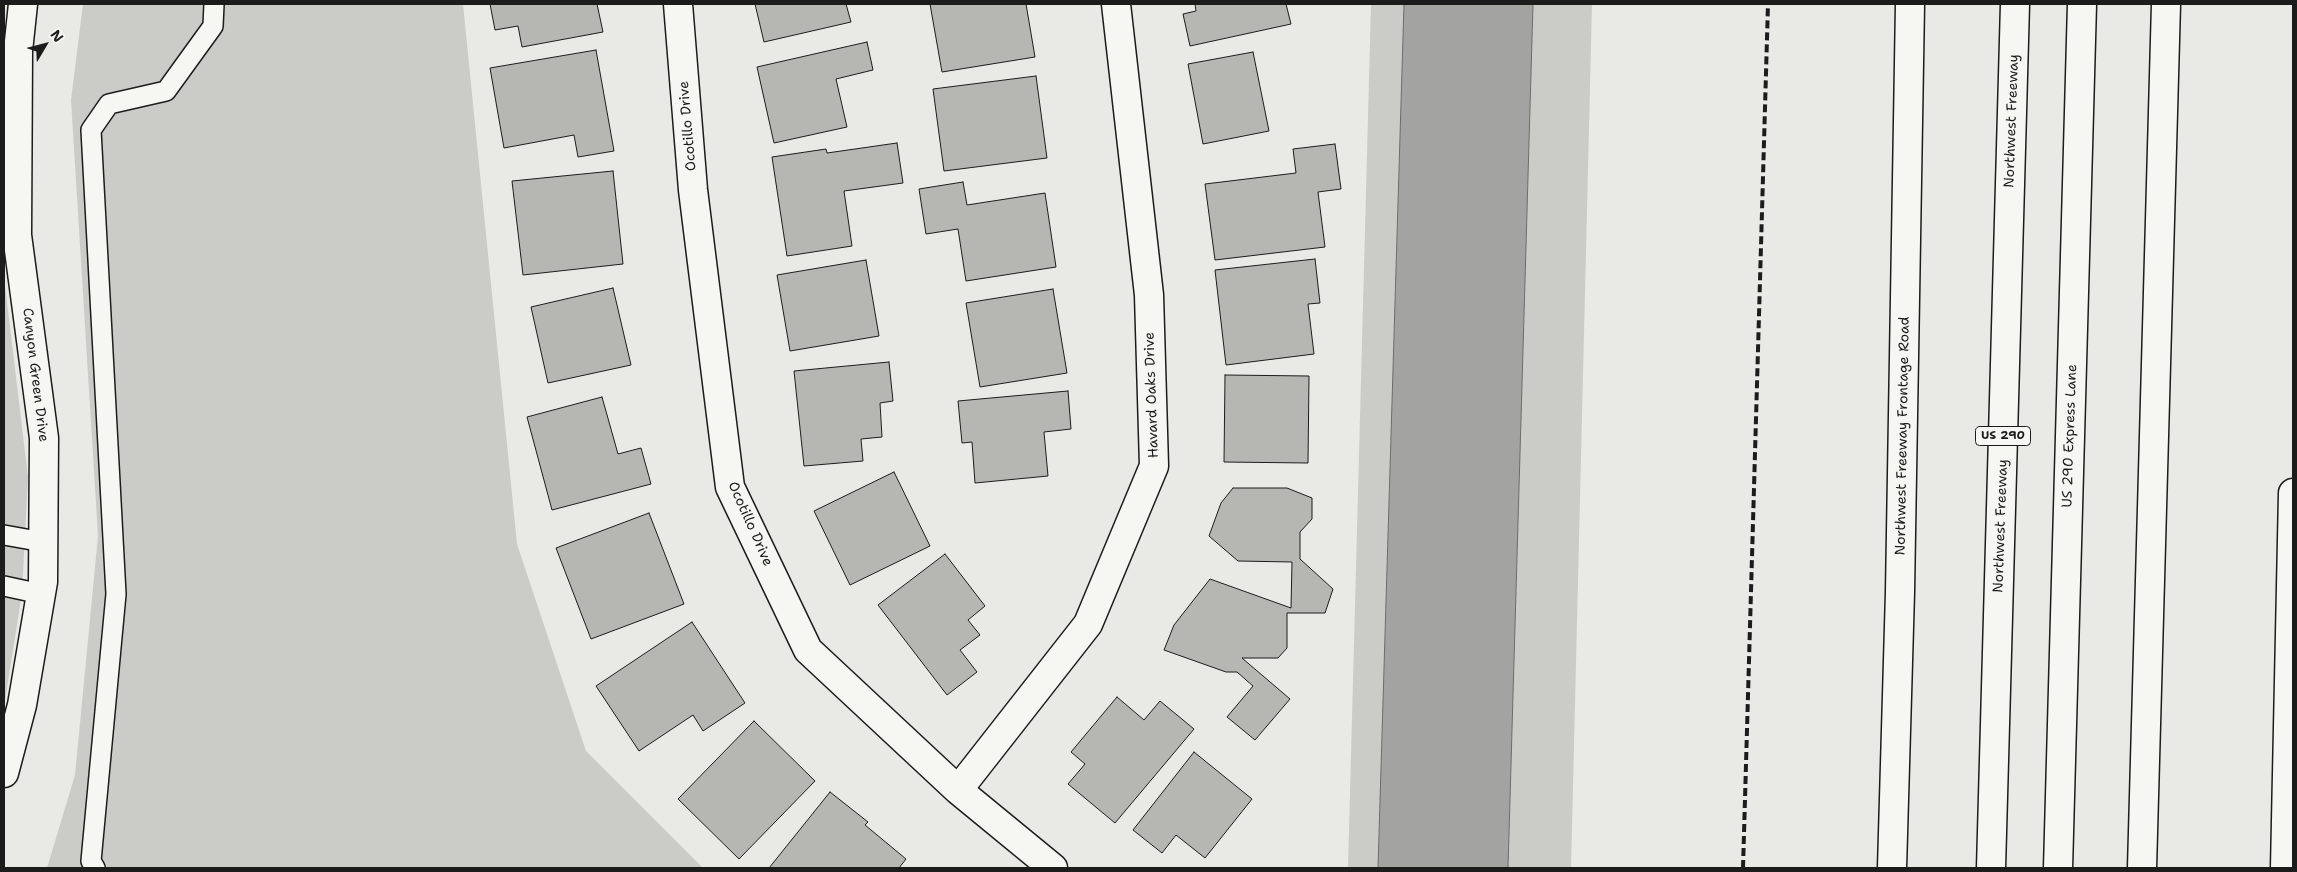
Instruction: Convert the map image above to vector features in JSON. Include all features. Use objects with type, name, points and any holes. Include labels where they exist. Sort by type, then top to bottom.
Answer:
[{"type":"main road","name":"Canyon Green Drive","points":[[4,773],[22,705],[41,594],[43,542],[44,438],[17,235],[18,51],[23,4]]},
{"type":"main road","name":"Ocotillo Drive","points":[[678,4],[693,190],[730,487],[808,650],[958,790],[1053,868]]},
{"type":"main road","name":"Havard Oaks Drive","points":[[958,790],[1088,624],[1154,466],[1149,295],[1116,4]]},
{"type":"main road","name":"Northwest Freeway Frontage Road","points":[[1892,868],[1900,592],[1910,4]]},
{"type":"main road","name":"Northwest Freeway","points":[[1991,868],[2015,4]]},
{"type":"main road","name":"US 290 Express Lane","points":[[2058,868],[2082,4]]},
{"type":"main road","points":[[2142,868],[2166,4]]},
{"type":"main road","points":[[2285,868],[2293,493]]},
{"type":"lane","points":[[95,868],[91,861],[116,594],[91,130],[109,104],[166,91],[213,26],[214,4]]},
{"type":"lane","points":[[4,535],[43,542]]},
{"type":"lane","points":[[4,586],[41,594]]},
{"type":"shaded area","points":[[83,4],[463,4],[517,544],[586,751],[703,868],[47,868],[75,775],[98,536],[71,100]]},
{"type":"shaded area","points":[[1371,4],[1592,4],[1571,868],[1348,868]]},
{"type":"shaded area","points":[[1404,4],[1533,4],[1508,868],[1378,868]]},
{"type":"shaded area","points":[[4,277],[28,477],[22,593],[4,707]]},
{"type":"building","points":[[490,4],[597,4],[603,32],[522,47],[518,26],[495,30]]},
{"type":"building","points":[[755,4],[846,4],[851,22],[764,42]]},
{"type":"building","points":[[930,4],[1026,4],[1035,57],[942,72]]},
{"type":"building","points":[[1195,4],[1286,4],[1291,24],[1190,46],[1183,14],[1196,11]]},
{"type":"building","points":[[867,42],[873,70],[836,79],[847,127],[774,143],[757,67]]},
{"type":"building","points":[[596,50],[614,151],[578,157],[574,135],[504,148],[490,68]]},
{"type":"building","points":[[1253,52],[1269,131],[1203,144],[1188,64]]},
{"type":"building","points":[[1036,76],[1047,158],[944,171],[933,89]]},
{"type":"building","points":[[897,143],[903,183],[844,191],[852,246],[787,256],[772,157],[826,149],[827,153]]},
{"type":"building","points":[[1335,144],[1341,189],[1318,192],[1325,247],[1215,260],[1205,184],[1296,173],[1293,149]]},
{"type":"building","points":[[613,171],[623,264],[523,275],[512,181]]},
{"type":"building","points":[[963,182],[967,205],[1045,193],[1056,267],[966,281],[958,229],[926,234],[919,189]]},
{"type":"building","points":[[1315,259],[1320,303],[1308,304],[1314,354],[1226,365],[1215,270]]},
{"type":"building","points":[[866,260],[879,336],[790,351],[777,275]]},
{"type":"building","points":[[613,288],[631,365],[548,383],[531,307]]},
{"type":"building","points":[[1053,289],[1067,373],[980,387],[966,303]]},
{"type":"building","points":[[889,362],[893,401],[880,403],[882,437],[861,439],[863,461],[804,466],[794,371]]},
{"type":"building","points":[[1225,375],[1309,376],[1308,463],[1224,462]]},
{"type":"building","points":[[1068,391],[1071,429],[1044,432],[1048,476],[975,483],[972,442],[962,443],[958,401]]},
{"type":"building","points":[[602,397],[618,454],[641,448],[651,484],[552,510],[527,417]]},
{"type":"building","points":[[894,472],[930,546],[850,585],[814,511]]},
{"type":"building","points":[[1233,488],[1287,488],[1312,498],[1312,519],[1300,532],[1300,559],[1333,589],[1325,613],[1287,613],[1287,648],[1278,658],[1242,658],[1290,699],[1255,740],[1227,717],[1253,686],[1237,672],[1226,672],[1164,650],[1174,625],[1210,579],[1291,608],[1292,562],[1238,561],[1209,536],[1221,503]]},
{"type":"building","points":[[649,513],[684,604],[591,639],[556,548]]},
{"type":"building","points":[[945,554],[985,606],[968,620],[980,635],[960,650],[977,672],[947,695],[878,605]]},
{"type":"building","points":[[692,622],[745,703],[703,731],[693,715],[639,751],[596,686]]},
{"type":"building","points":[[1117,697],[1144,720],[1160,701],[1194,729],[1115,823],[1068,784],[1085,764],[1071,752]]},
{"type":"building","points":[[754,721],[815,781],[739,859],[678,799]]},
{"type":"building","points":[[1194,752],[1252,799],[1205,858],[1176,835],[1162,853],[1133,830]]},
{"type":"building","points":[[830,792],[868,822],[865,825],[906,859],[899,868],[769,868]]},
{"type":"railway","points":[[1743,868],[1768,4]]}]
